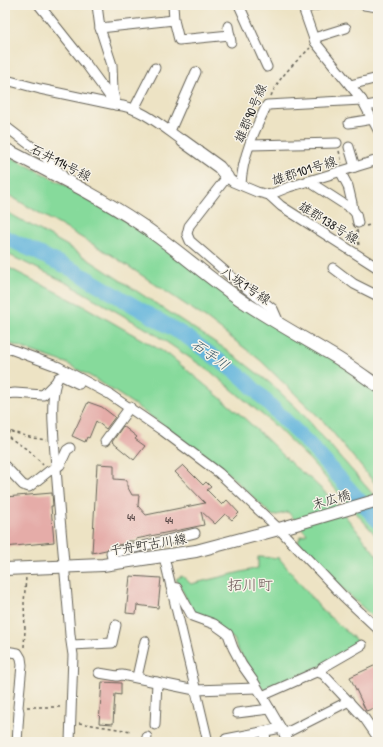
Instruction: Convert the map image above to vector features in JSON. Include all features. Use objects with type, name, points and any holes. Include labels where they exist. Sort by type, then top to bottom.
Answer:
[{"type":"street","points":[[39,5],[86,64],[116,105]]},
{"type":"street","points":[[98,5],[100,28],[112,65],[113,91],[116,105]]},
{"type":"street","points":[[173,5],[178,40],[230,34]]},
{"type":"street","points":[[239,5],[266,67]]},
{"type":"street","points":[[364,5],[378,7]]},
{"type":"street","points":[[303,8],[315,40],[364,103],[378,130]]},
{"type":"street","points":[[100,28],[174,20]]},
{"type":"street","points":[[315,40],[346,28]]},
{"type":"street","points":[[134,109],[155,68]]},
{"type":"street","points":[[170,131],[196,72]]},
{"type":"street","points":[[350,85],[378,78]]},
{"type":"street","points":[[7,79],[40,89],[126,106],[134,109],[170,131],[219,167],[227,177],[189,226],[186,234],[190,241],[273,310],[280,325]]},
{"type":"street","points":[[267,105],[378,104]]},
{"type":"street","name":"雄郡90号線","points":[[241,185],[243,166],[258,123],[267,105]]},
{"type":"street","points":[[349,123],[373,119]]},
{"type":"street","points":[[5,126],[43,155],[68,181]]},
{"type":"street","points":[[250,145],[337,143]]},
{"type":"street","points":[[348,148],[355,167]]},
{"type":"street","name":"石井114号線","points":[[5,149],[103,200]]},
{"type":"street","name":"雄郡101号線","points":[[227,177],[233,182],[257,192],[269,195],[308,181],[378,160]]},
{"type":"street","points":[[342,171],[348,186],[353,210],[356,214],[359,226]]},
{"type":"street","points":[[308,181],[333,202],[353,210]]},
{"type":"street","name":"雄郡138号線","points":[[269,195],[281,206],[378,268]]},
{"type":"street","name":"八坂1号線","points":[[103,200],[158,237],[245,303],[329,353],[378,386]]},
{"type":"street","points":[[333,268],[354,284],[378,296]]},
{"type":"street","points":[[5,347],[59,367],[99,388],[130,408],[219,473],[279,529],[343,596],[378,629]]},
{"type":"street","points":[[5,394],[15,392],[43,395],[58,378],[62,376],[92,390],[99,388]]},
{"type":"street","points":[[55,383],[52,470],[65,568],[74,655],[70,742]]},
{"type":"street","points":[[105,440],[130,408]]},
{"type":"street","points":[[5,466],[26,487],[31,486],[60,465],[67,450],[70,448]]},
{"type":"street","name":"末広橋","points":[[292,526],[378,500]]},
{"type":"street","name":"千舟町古川線","points":[[5,569],[65,568],[113,564],[164,557],[196,551],[292,526]]},
{"type":"street","points":[[113,564],[111,552],[140,547],[195,533]]},
{"type":"street","points":[[164,557],[208,742]]},
{"type":"street","points":[[171,587],[176,588],[179,592],[192,616],[214,624],[228,634],[236,653],[285,735]]},
{"type":"street","points":[[72,645],[112,643],[116,626]]},
{"type":"street","points":[[136,677],[145,641]]},
{"type":"street","points":[[99,673],[136,677],[196,690],[260,692],[320,672],[322,668],[362,645]]},
{"type":"street","points":[[5,651],[16,652],[20,655],[22,664],[18,707],[17,742]]},
{"type":"street","points":[[320,672],[366,719],[378,738]]},
{"type":"street","points":[[157,682],[158,722]]},
{"type":"street","points":[[226,739],[265,732],[285,735],[349,701]]},
{"type":"street","points":[[242,715],[270,709]]},
{"type":"street","points":[[265,732],[266,742]]},
{"type":"lane","points":[[303,8],[327,5]]},
{"type":"path","name":"雄郡90号線","points":[[267,105],[274,88],[315,40]]},
{"type":"path","points":[[337,143],[342,171]]},
{"type":"path","points":[[360,256],[359,226],[378,223]]},
{"type":"path","points":[[5,430],[33,438],[54,441]]},
{"type":"path","points":[[9,431],[8,435],[10,438],[52,470]]},
{"type":"path","points":[[20,655],[24,650],[25,639],[24,603],[26,577]]},
{"type":"path","points":[[5,707],[71,707]]},
{"type":"path","points":[[70,721],[131,731]]},
{"type":"green space","points":[[5,154],[94,200],[378,389],[378,487],[324,422],[260,360],[207,319],[113,256],[5,193]]},
{"type":"green space","points":[[5,211],[66,245],[227,350],[270,383],[300,411],[378,500],[378,538],[310,460],[271,422],[211,372],[150,331],[65,282],[5,253]]},
{"type":"green space","points":[[5,266],[82,305],[169,355],[242,416],[295,467],[312,480],[331,498],[378,557],[378,622],[325,572],[298,541],[301,536],[307,534],[288,512],[273,516],[218,464],[210,462],[135,405],[97,380],[66,363],[5,342]]},
{"type":"green space","points":[[258,557],[279,558],[322,610],[356,640],[357,644],[322,666],[264,691],[237,648],[234,639],[194,613],[176,579],[182,576],[191,584],[258,568]]},
{"type":"building","points":[[88,402],[102,407],[115,417],[106,429],[96,421],[89,438],[87,437],[85,442],[72,436]]},
{"type":"building","points":[[123,426],[137,437],[135,439],[145,446],[134,460],[112,442]]},
{"type":"building","points":[[97,464],[114,465],[114,479],[127,480],[127,486],[132,495],[139,495],[138,506],[146,515],[205,503],[175,472],[183,465],[203,485],[206,482],[211,487],[207,490],[222,505],[227,500],[239,513],[232,520],[225,514],[215,524],[201,511],[204,525],[136,539],[136,541],[127,541],[127,543],[118,545],[110,545],[110,547],[106,550],[92,553]]},
{"type":"building","points":[[52,493],[53,506],[51,506],[54,542],[5,547],[5,497]]},
{"type":"building","points":[[130,576],[161,578],[158,608],[137,605],[136,614],[126,613]]},
{"type":"building","points":[[376,665],[378,669],[378,707],[366,711],[350,677]]},
{"type":"building","points":[[102,682],[121,683],[121,695],[115,694],[113,724],[99,723]]},
{"type":"waterway","name":"石手川","points":[[5,237],[75,271],[187,337],[243,378],[309,444],[378,521]]},
{"type":"district","name":"拓川町","points":[[250,584]]}]
